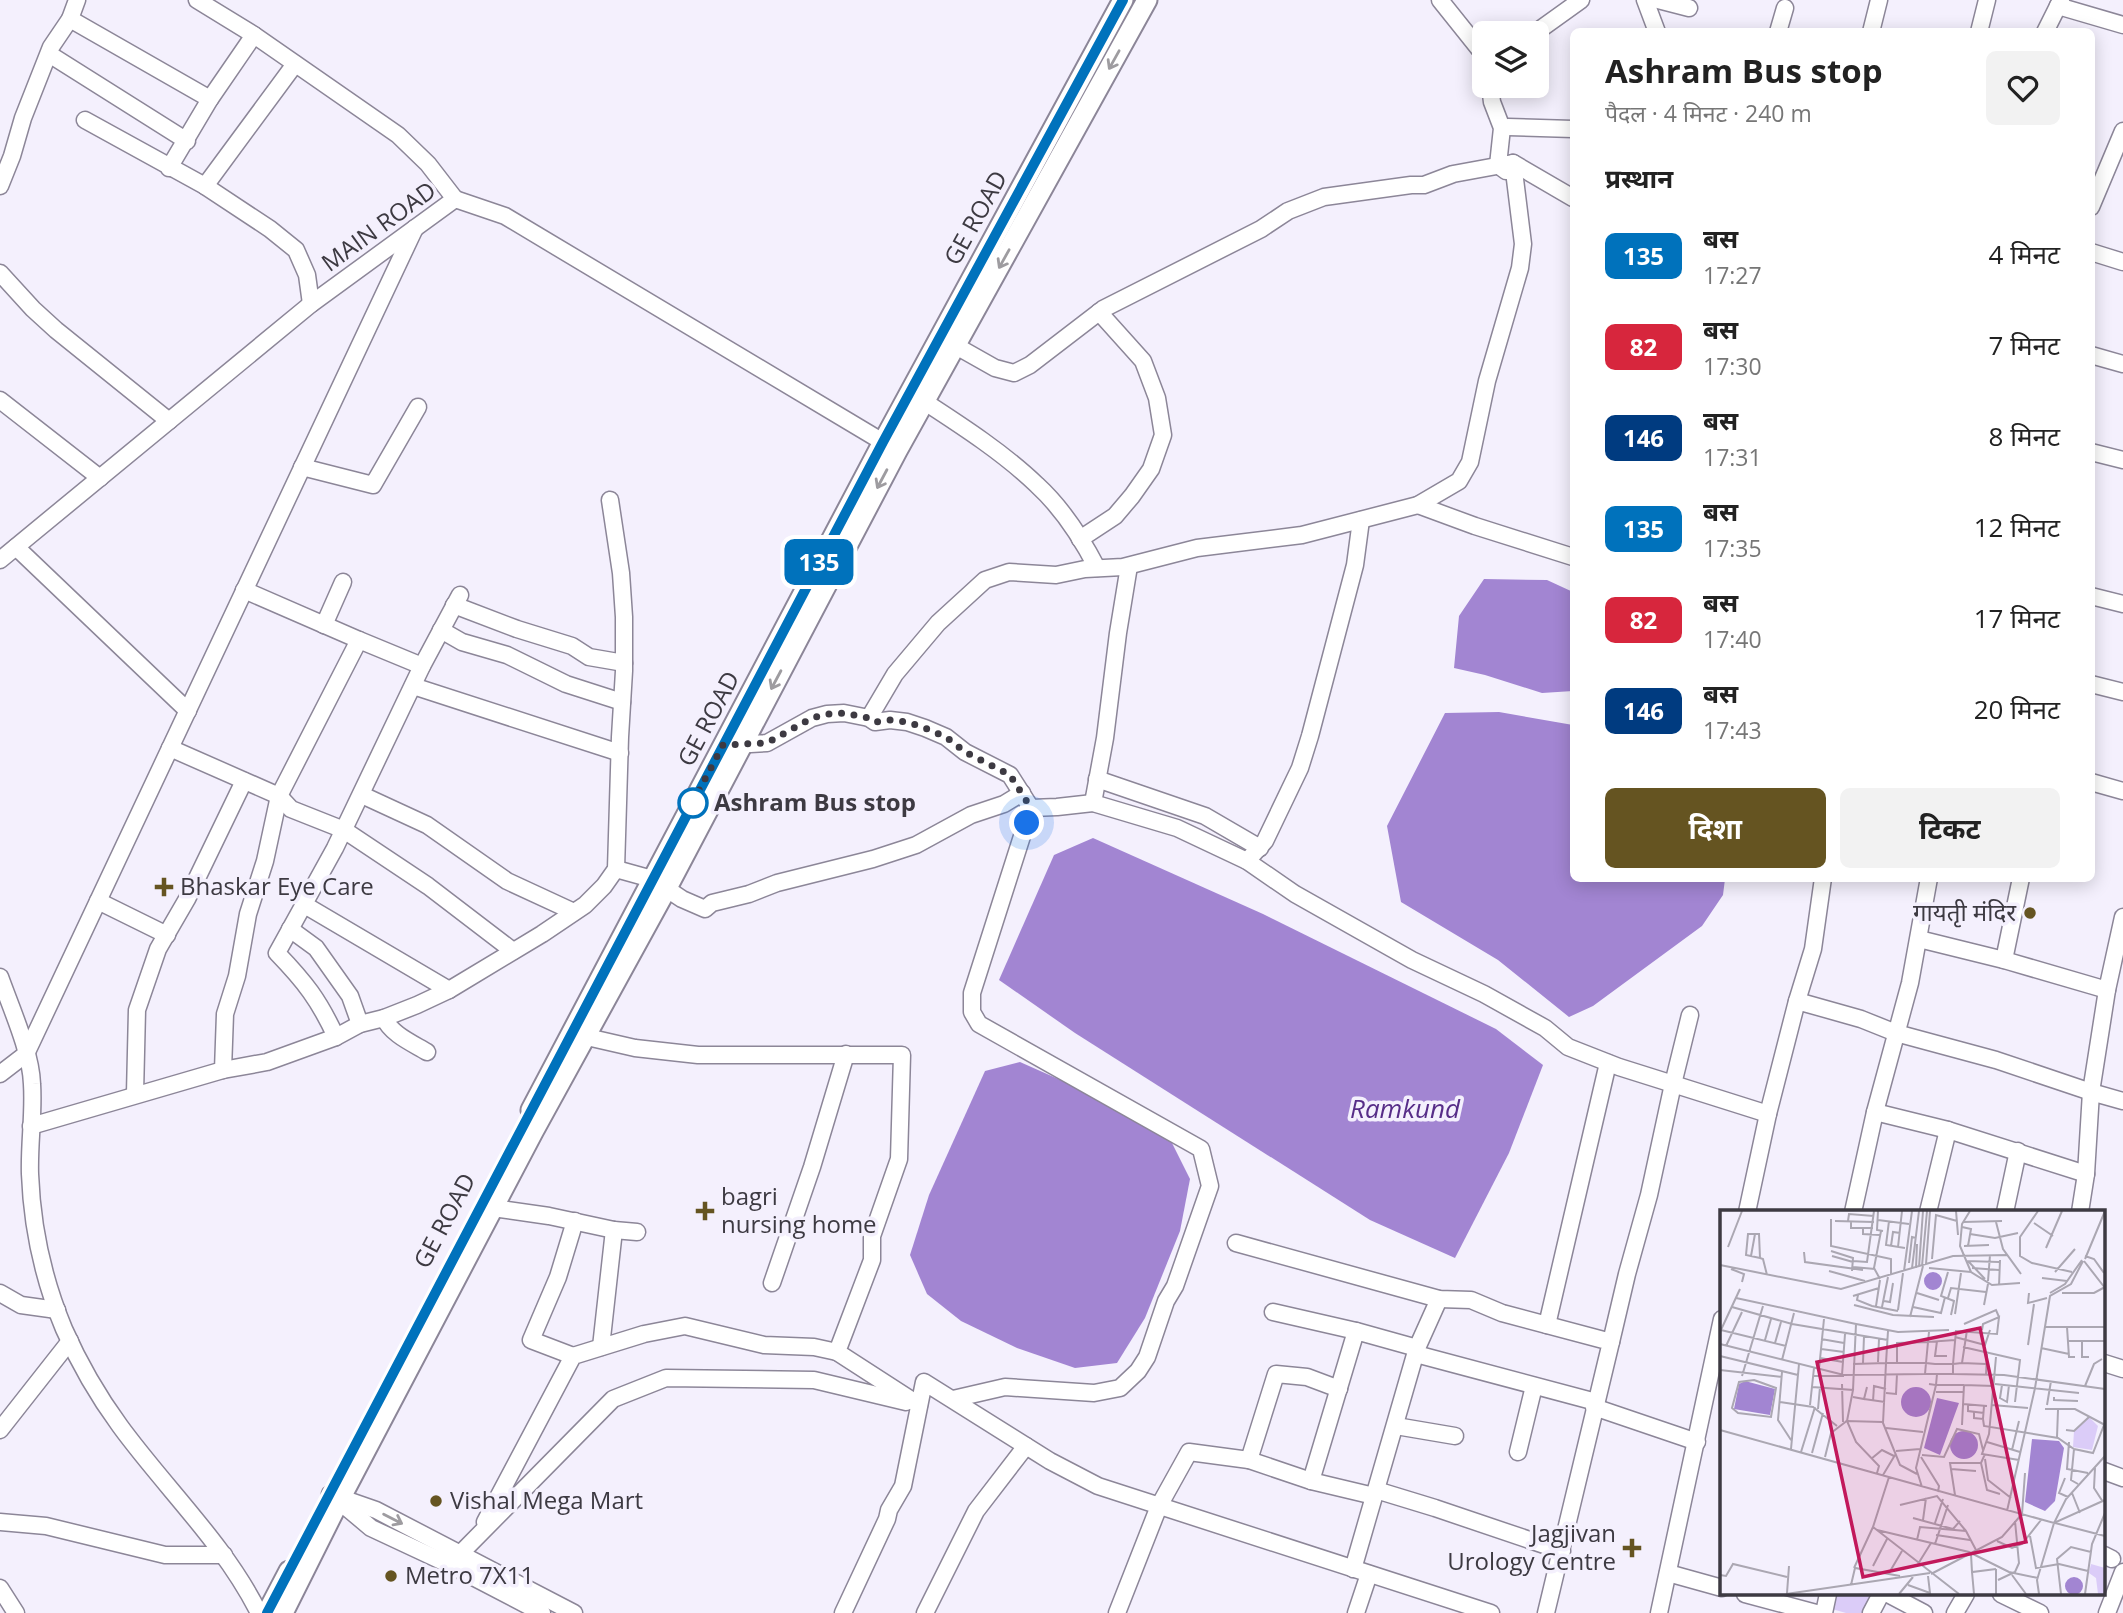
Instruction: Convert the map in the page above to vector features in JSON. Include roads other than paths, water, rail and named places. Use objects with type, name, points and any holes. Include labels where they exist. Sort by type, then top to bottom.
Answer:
[{"type":"main road","name":"GE ROAD","points":[[267,1613],[336,1497],[1123,0]]},
{"type":"main road","points":[[890,446],[925,402],[1147,0]]},
{"type":"main road","points":[[283,1613],[336,1497],[587,1037],[660,884]]},
{"type":"street","points":[[0,186],[23,118],[49,54],[77,0]]},
{"type":"street","points":[[197,0],[254,35],[398,135],[428,164],[455,199]]},
{"type":"street","points":[[1440,0],[1472,40]]},
{"type":"street","points":[[1549,23],[1581,0]]},
{"type":"street","points":[[1645,0],[1656,28]]},
{"type":"street","points":[[1658,0],[1689,8]]},
{"type":"street","points":[[1872,28],[1879,0]]},
{"type":"street","points":[[1980,28],[1987,0]]},
{"type":"street","points":[[2047,28],[2059,3],[2123,25]]},
{"type":"street","points":[[1779,28],[1784,8]]},
{"type":"street","points":[[69,19],[210,99]]},
{"type":"street","points":[[169,168],[210,99],[254,35]]},
{"type":"street","points":[[49,54],[187,141]]},
{"type":"street","points":[[205,186],[295,64]]},
{"type":"street","points":[[869,718],[895,674],[938,623],[985,580],[1009,572],[1056,575],[1129,566],[1230,542],[1302,535],[1418,505],[1459,481],[1470,462],[1487,381],[1520,268],[1523,244],[1502,128],[1492,98]]},
{"type":"street","points":[[85,120],[205,186],[270,229],[296,250],[307,275],[311,304]]},
{"type":"street","points":[[1508,127],[1570,129]]},
{"type":"street","points":[[2095,198],[2123,131]]},
{"type":"street","points":[[956,346],[995,368],[1014,373],[1030,365],[1099,312],[1261,229],[1288,211],[1324,197],[1424,185],[1452,174],[1511,171],[1570,197]]},
{"type":"street","name":"MAIN ROAD","points":[[0,560],[311,304],[455,199],[505,216],[890,446]]},
{"type":"street","points":[[0,1074],[26,1054],[415,227]]},
{"type":"street","points":[[2095,253],[2123,262]]},
{"type":"street","points":[[0,273],[56,330],[169,421]]},
{"type":"street","points":[[1080,539],[1115,516],[1132,496],[1151,469],[1163,435],[1157,398],[1143,361],[1099,312]]},
{"type":"street","points":[[2095,356],[2123,364]]},
{"type":"street","points":[[0,400],[100,478]]},
{"type":"street","points":[[925,402],[974,435],[1038,485],[1080,539],[1097,568]]},
{"type":"street","points":[[302,467],[373,485],[418,407]]},
{"type":"street","points":[[2095,453],[2123,460]]},
{"type":"street","points":[[31,1126],[223,1070],[267,1062],[336,1037],[360,1024],[384,1018],[449,990],[585,905],[604,886],[616,869],[624,663],[621,573],[610,500]]},
{"type":"street","points":[[1418,505],[1570,556]]},
{"type":"street","points":[[1247,861],[1260,848],[1300,768],[1355,565],[1361,520]]},
{"type":"street","points":[[16,547],[188,711]]},
{"type":"street","points":[[1093,803],[1105,738],[1129,566]]},
{"type":"street","points":[[324,625],[343,582]]},
{"type":"street","points":[[244,590],[422,666]]},
{"type":"street","points":[[2095,597],[2123,604]]},
{"type":"street","points":[[336,1037],[322,1008],[304,981],[276,953],[362,795],[422,666],[457,600],[517,629],[572,646],[589,657],[624,663]]},
{"type":"street","points":[[441,630],[462,642],[508,655],[566,684],[622,702]]},
{"type":"street","points":[[223,1070],[225,1014],[237,975],[248,914],[265,861],[279,796],[359,640]]},
{"type":"street","points":[[2095,685],[2123,692]]},
{"type":"street","points":[[413,686],[620,753]]},
{"type":"street","points":[[732,745],[767,743],[812,718],[844,713],[869,718],[875,722],[907,722],[925,728],[946,737],[965,752],[1010,775],[1031,808],[972,993],[972,1012],[979,1024],[1201,1149],[1210,1186],[1175,1286],[1166,1301],[1147,1357],[1138,1371],[1120,1388],[1094,1393],[1005,1387],[953,1399]]},
{"type":"street","points":[[170,748],[279,796],[291,809],[344,830],[429,886],[513,951]]},
{"type":"street","points":[[1097,779],[1205,816],[1260,848]]},
{"type":"street","points":[[135,1094],[137,1010],[158,949],[187,900],[244,781]]},
{"type":"street","points":[[2095,783],[2123,791]]},
{"type":"street","points":[[616,869],[660,884],[682,899],[705,909],[712,903],[749,894],[777,883],[873,859],[916,845],[971,815],[1004,804],[1022,793]]},
{"type":"street","points":[[362,795],[427,825],[507,881],[574,912]]},
{"type":"street","points":[[1031,808],[1093,803],[1177,828],[1247,861],[1295,894],[1412,960],[1484,994],[1545,1028],[1567,1047],[1608,1063],[1768,1114]]},
{"type":"street","points":[[1747,1210],[1768,1114],[1813,949],[1823,882]]},
{"type":"street","points":[[1853,1210],[1875,1112],[1910,983],[1928,882]]},
{"type":"street","points":[[2004,960],[2020,882]]},
{"type":"street","points":[[98,901],[167,935]]},
{"type":"street","points":[[303,905],[449,990]]},
{"type":"street","points":[[2080,1210],[2086,1174],[2091,1092],[2107,990],[2123,917]]},
{"type":"street","points":[[290,929],[316,948],[350,996],[360,1024]]},
{"type":"street","points":[[1919,939],[2107,990]]},
{"type":"street","points":[[0,977],[26,1054],[32,1082],[30,1175],[40,1255],[57,1310],[99,1396],[121,1427],[210,1535],[246,1587],[259,1613]]},
{"type":"street","points":[[1797,1001],[2123,1101]]},
{"type":"street","points":[[1546,1613],[1627,1274],[1649,1195],[1690,1015]]},
{"type":"street","points":[[384,1018],[387,1025],[427,1052]]},
{"type":"street","points":[[587,1037],[635,1048],[698,1055],[902,1055],[899,1159],[872,1236],[872,1260],[837,1352]]},
{"type":"street","points":[[772,1283],[812,1167],[846,1054]]},
{"type":"street","points":[[1547,1325],[1608,1063]]},
{"type":"street","points":[[1875,1112],[1948,1130],[2086,1174]]},
{"type":"street","points":[[1928,1210],[1948,1130]]},
{"type":"street","points":[[2005,1210],[2018,1151]]},
{"type":"street","points":[[493,1208],[637,1232]]},
{"type":"street","points":[[575,1221],[558,1278],[531,1340],[573,1356],[644,1334],[685,1326],[764,1345],[814,1347],[837,1352],[919,1405]]},
{"type":"street","points":[[601,1347],[614,1230]]},
{"type":"street","points":[[1236,1243],[1439,1299],[1471,1300],[1503,1313],[1611,1342]]},
{"type":"street","points":[[0,1293],[21,1305],[57,1310]]},
{"type":"street","points":[[1356,1613],[1375,1493],[1417,1351],[1439,1299]]},
{"type":"street","points":[[1273,1312],[1356,1331],[1595,1405],[1697,1441]]},
{"type":"street","points":[[1659,1613],[1720,1329]]},
{"type":"street","points":[[1311,1481],[1356,1331]]},
{"type":"street","points":[[0,1430],[70,1340]]},
{"type":"street","points":[[477,1536],[573,1356]]},
{"type":"street","points":[[2106,1364],[2123,1369]]},
{"type":"street","points":[[1249,1460],[1276,1374],[1307,1377],[1339,1389]]},
{"type":"street","points":[[455,1558],[612,1399],[666,1378],[814,1380],[919,1405]]},
{"type":"street","points":[[843,1613],[887,1520],[889,1510],[903,1486],[924,1381],[1050,1461],[1098,1486],[1491,1613]]},
{"type":"street","points":[[1518,1452],[1534,1386]]},
{"type":"street","points":[[1396,1426],[1455,1436]]},
{"type":"street","points":[[928,1612],[976,1511],[1026,1446]]},
{"type":"street","points":[[1117,1613],[1159,1506],[1189,1452],[1249,1460],[1311,1481],[1435,1508],[1562,1551]]},
{"type":"street","points":[[2106,1472],[2123,1478]]},
{"type":"street","points":[[336,1497],[376,1510],[542,1613]]},
{"type":"street","points":[[0,1522],[46,1526],[164,1555],[224,1555]]},
{"type":"street","points":[[455,1558],[574,1613]]},
{"type":"street","points":[[2107,1613],[2123,1572]]},
{"type":"street","points":[[1668,1573],[1720,1586]]},
{"type":"street","points":[[0,1588],[16,1613]]},
{"type":"street","points":[[1871,1613],[1880,1596]]},
{"type":"street","points":[[1892,1596],[1924,1613]]},
{"type":"street","points":[[1955,1613],[1965,1596]]},
{"type":"street","points":[[2005,1596],[2040,1613]]},
{"type":"street","points":[[1768,1597],[1816,1613]]},
{"type":"water","points":[[1484,579],[1547,580],[1570,591],[1570,691],[1542,693],[1454,668],[1459,616]]},
{"type":"water","points":[[1499,712],[1570,724],[1570,882],[1725,882],[1723,895],[1702,926],[1593,1006],[1569,1017],[1498,960],[1401,902],[1387,826],[1445,713]]},
{"type":"water","name":"Ramkund","points":[[1093,838],[1263,914],[1496,1029],[1543,1065],[1509,1153],[1455,1258],[1370,1220],[1075,1033],[999,980],[1054,855]]},
{"type":"water","points":[[1020,1062],[1092,1094],[1172,1143],[1190,1179],[1180,1231],[1145,1318],[1117,1363],[1075,1368],[1017,1348],[961,1321],[927,1294],[910,1255],[929,1195],[985,1071]]},
{"type":"place","name":"Ashram Bus stop","points":[[693,803]]},
{"type":"place","name":"Bhaskar Eye Care","points":[[164,887]]},
{"type":"place","name":"गायतृी मंदिर","points":[[2030,913]]},
{"type":"place","name":"bagri nursing home","points":[[705,1211]]},
{"type":"place","name":"Vishal Mega Mart","points":[[436,1501]]},
{"type":"place","name":"Jagjivan Urology Centre","points":[[1632,1548]]},
{"type":"place","name":"Metro 7X11","points":[[391,1576]]}]
